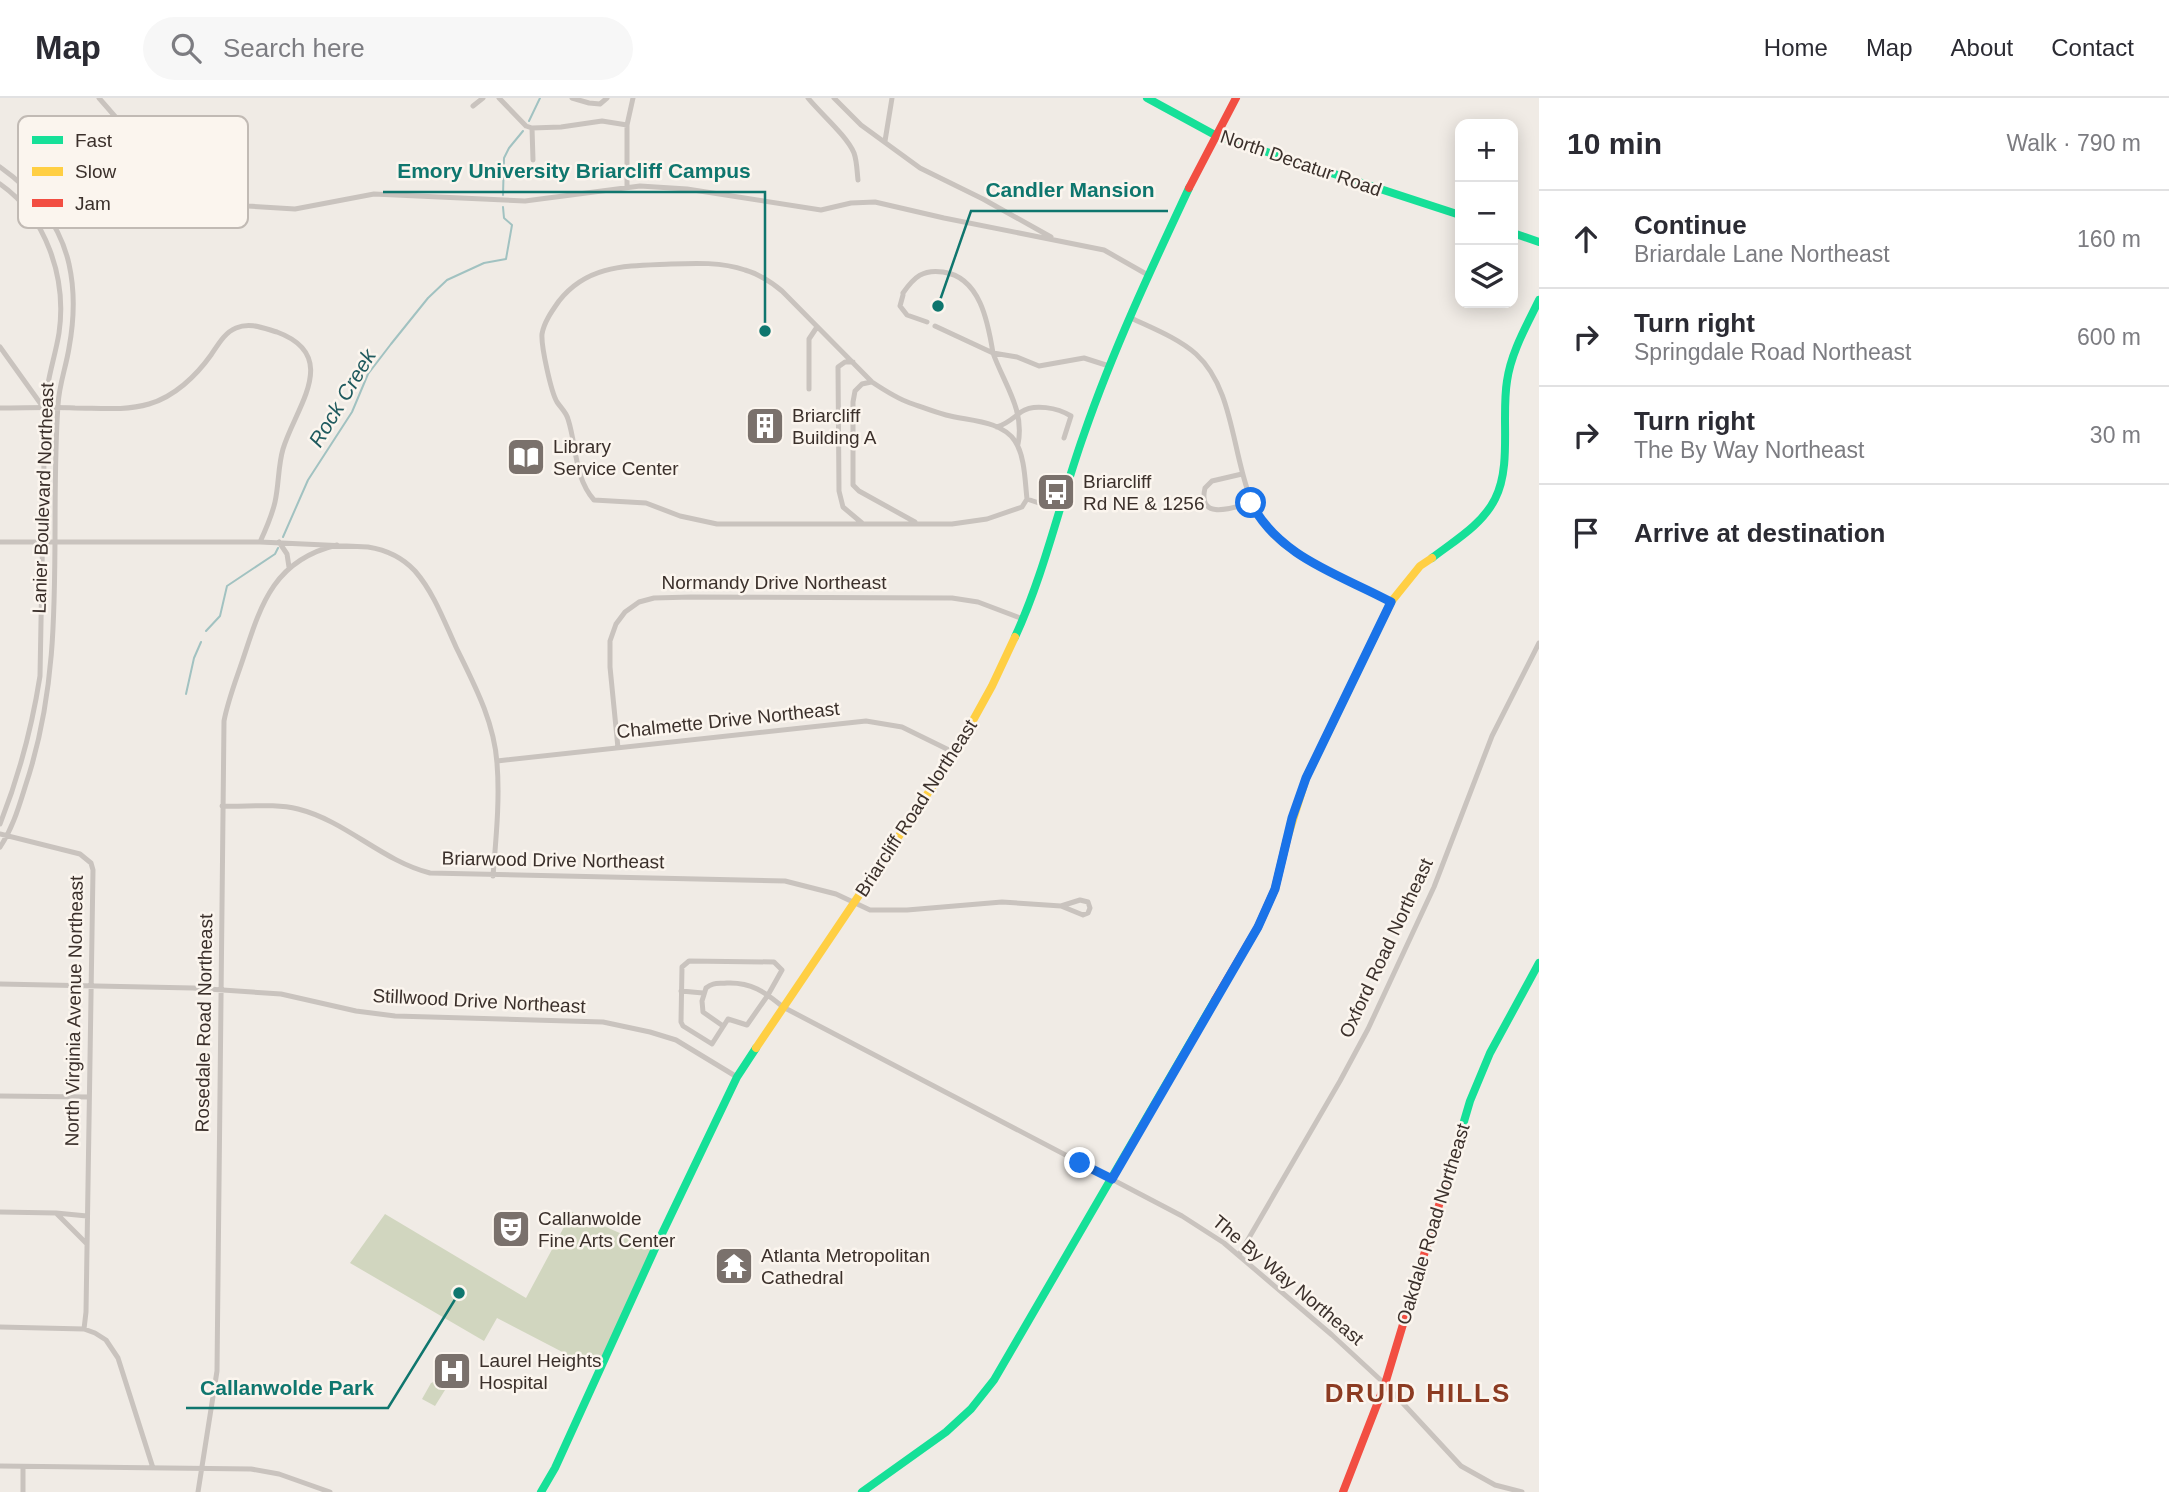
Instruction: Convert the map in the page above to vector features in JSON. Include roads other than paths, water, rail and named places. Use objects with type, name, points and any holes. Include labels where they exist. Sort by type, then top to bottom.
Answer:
[{"type":"street","points":[[99,98],[115,116]]},
{"type":"street","points":[[473,106],[483,98]]},
{"type":"street","points":[[499,98],[526,126],[532,128],[568,127],[602,121],[627,125]]},
{"type":"street","points":[[572,98],[600,104],[607,98]]},
{"type":"street","points":[[627,187],[627,125],[634,98]]},
{"type":"street","points":[[808,98],[854,153],[858,180]]},
{"type":"street","points":[[834,98],[861,125],[920,169],[983,199],[1057,240]]},
{"type":"street","points":[[885,141],[892,98]]},
{"type":"street","name":"North Decatur Road","points":[[1147,98],[1215,135],[1455,213]]},
{"type":"street","name":"Briarcliff Road Northeast","points":[[541,1492],[555,1468],[663,1230],[737,1077],[955,753],[981,708],[1023,619],[1083,436],[1148,275],[1215,135],[1236,98]]},
{"type":"street","points":[[532,128],[534,160]]},
{"type":"street","name":"Lanier Boulevard Northeast","points":[[0,167],[18,181]]},
{"type":"street","points":[[2,185],[13,176]]},
{"type":"street","name":"Lanier Boulevard Northeast","points":[[2,185],[18,198]]},
{"type":"street","points":[[248,206],[295,209],[374,194],[525,201],[627,187],[687,189],[821,210],[858,202],[875,202],[1104,250],[1148,275]]},
{"type":"street","points":[[1002,230],[1009,215]]},
{"type":"street","name":"Lanier Boulevard Northeast","points":[[0,824],[22,762],[33,717],[41,660],[44,407],[62,304],[54,263],[39,228]]},
{"type":"street","name":"Lanier Boulevard Northeast","points":[[0,847],[16,818],[44,720],[54,650],[58,408],[69,351],[73,292],[67,259],[54,228]]},
{"type":"street","points":[[1518,235],[1539,242]]},
{"type":"street","points":[[54,263],[67,259]]},
{"type":"street","points":[[927,322],[907,315],[901,306],[903,294],[915,278],[929,271],[955,274],[964,279],[982,307],[993,354],[1018,414],[1020,435],[1017,446],[1027,499],[1022,507],[978,521],[918,524],[718,524],[680,516],[646,503],[594,500],[581,482],[570,424],[550,386],[549,370],[542,346],[545,323],[567,292],[595,272],[620,266],[728,265],[768,280],[782,291],[873,382],[908,403],[997,427],[1006,432],[1017,446]]},
{"type":"street","points":[[862,1492],[946,1432],[979,1400],[1007,1359],[1261,920],[1275,889],[1292,818],[1306,778],[1391,602],[1420,566],[1470,530],[1495,499],[1504,465],[1507,378],[1513,357],[1539,300]]},
{"type":"street","points":[[1131,318],[1189,348],[1216,380],[1251,503],[1272,534],[1289,548],[1391,602]]},
{"type":"street","points":[[935,326],[993,354],[1017,357],[1039,366],[1084,358],[1110,366]]},
{"type":"street","points":[[0,408],[124,409],[154,402],[184,384],[204,364],[226,335],[240,327],[261,327],[292,339],[307,356],[311,384],[284,445],[275,505],[260,541]]},
{"type":"street","points":[[809,389],[809,339],[817,327]]},
{"type":"street","points":[[834,344],[838,367],[839,491],[843,507],[853,518],[864,524]]},
{"type":"street","points":[[0,347],[44,407]]},
{"type":"street","points":[[838,367],[845,362],[853,362]]},
{"type":"street","points":[[50,374],[62,377]]},
{"type":"street","points":[[873,382],[862,384],[853,397],[853,485],[918,524]]},
{"type":"street","points":[[997,427],[1032,407],[1071,416],[1064,438]]},
{"type":"street","points":[[1242,474],[1212,481],[1205,488],[1204,500],[1217,511],[1251,503]]},
{"type":"street","points":[[1027,499],[1060,510]]},
{"type":"street","points":[[0,542],[260,541],[368,547],[386,551],[405,562],[420,578],[439,608],[476,687],[488,722],[497,761],[494,876]]},
{"type":"street","points":[[279,542],[287,554],[289,567]]},
{"type":"street","name":"Rosedale Road Northeast","points":[[198,1492],[217,1371],[223,727],[226,709],[267,595],[289,567],[314,551],[337,545]]},
{"type":"street","name":"Normandy Drive Northeast","points":[[618,748],[610,641],[616,624],[625,612],[644,600],[691,597],[952,598],[978,602],[1023,619]]},
{"type":"street","name":"Oxford Road Northeast","points":[[1239,1255],[1368,1029],[1434,887],[1492,736],[1539,643]]},
{"type":"street","points":[[33,717],[44,720]]},
{"type":"street","name":"Chalmette Drive Northeast","points":[[497,761],[866,721],[902,727],[955,753]]},
{"type":"street","name":"Briarwood Drive Northeast","points":[[222,806],[300,809],[328,820],[399,862],[414,869],[439,874],[785,881],[822,889],[855,901],[870,910],[907,910],[1002,902],[1061,906]]},
{"type":"street","name":"North Virginia Avenue Northeast","points":[[0,834],[80,854],[91,863],[93,870],[84,1329]]},
{"type":"street","points":[[1083,901],[1089,904],[1090,908],[1088,913],[1083,915],[1061,906],[1083,901]]},
{"type":"street","points":[[690,961],[774,962],[782,970],[768,995],[747,1025],[728,1019],[712,1044],[683,1026],[681,1022],[682,967],[690,961]]},
{"type":"street","name":"Oakdale Road Northeast","points":[[1343,1492],[1385,1384],[1470,1101],[1490,1053],[1539,963]]},
{"type":"street","name":"The By Way Northeast","points":[[703,993],[712,983],[755,986],[783,1007],[931,1087],[1191,1221],[1239,1255],[1385,1384],[1461,1466],[1495,1485],[1522,1492]]},
{"type":"street","name":"Stillwood Drive Northeast","points":[[0,984],[91,984],[281,994],[356,1011],[395,1016],[603,1022],[659,1034],[690,1046],[737,1077]]},
{"type":"street","points":[[681,991],[703,993],[703,1012],[723,1026]]},
{"type":"street","points":[[690,1046],[696,1034]]},
{"type":"street","points":[[0,1096],[89,1097]]},
{"type":"street","points":[[0,1212],[88,1216]]},
{"type":"street","points":[[56,1213],[87,1244]]},
{"type":"street","points":[[0,1327],[84,1329],[106,1340],[118,1358],[153,1468]]},
{"type":"street","points":[[0,1466],[251,1469],[279,1474],[330,1492]]},
{"type":"street","points":[[23,1466],[23,1492]]},
{"type":"waterway","name":"Rock Creek","points":[[529,121],[540,98]]},
{"type":"waterway","name":"Rock Creek","points":[[503,195],[504,158],[523,131]]},
{"type":"waterway","name":"Rock Creek","points":[[283,537],[308,480],[352,412],[368,374],[391,344],[428,298],[447,280],[484,263],[506,259],[512,225],[504,218],[503,207]]},
{"type":"waterway","name":"Rock Creek","points":[[206,631],[220,616],[227,586],[275,554],[278,548]]},
{"type":"waterway","name":"Rock Creek","points":[[186,694],[194,658],[201,642]]},
{"type":"place","name":"Candler Mansion","points":[[938,306]]},
{"type":"place","name":"Emory University Briarcliff Campus","points":[[765,331]]},
{"type":"place","name":"Briarcliff Building A","points":[[765,426]]},
{"type":"place","name":"Library Service Center","points":[[526,457]]},
{"type":"place","name":"Briarcliff Rd NE & 1256","points":[[1056,492]]},
{"type":"place","name":"Callanwolde Fine Arts Center","points":[[511,1229]]},
{"type":"place","name":"Atlanta Metropolitan Cathedral","points":[[734,1266]]},
{"type":"place","name":"Callanwolde Park","points":[[459,1293]]},
{"type":"place","name":"Laurel Heights Hospital","points":[[452,1371]]},
{"type":"district","name":"DRUID HILLS","points":[[1418,1393]]}]
